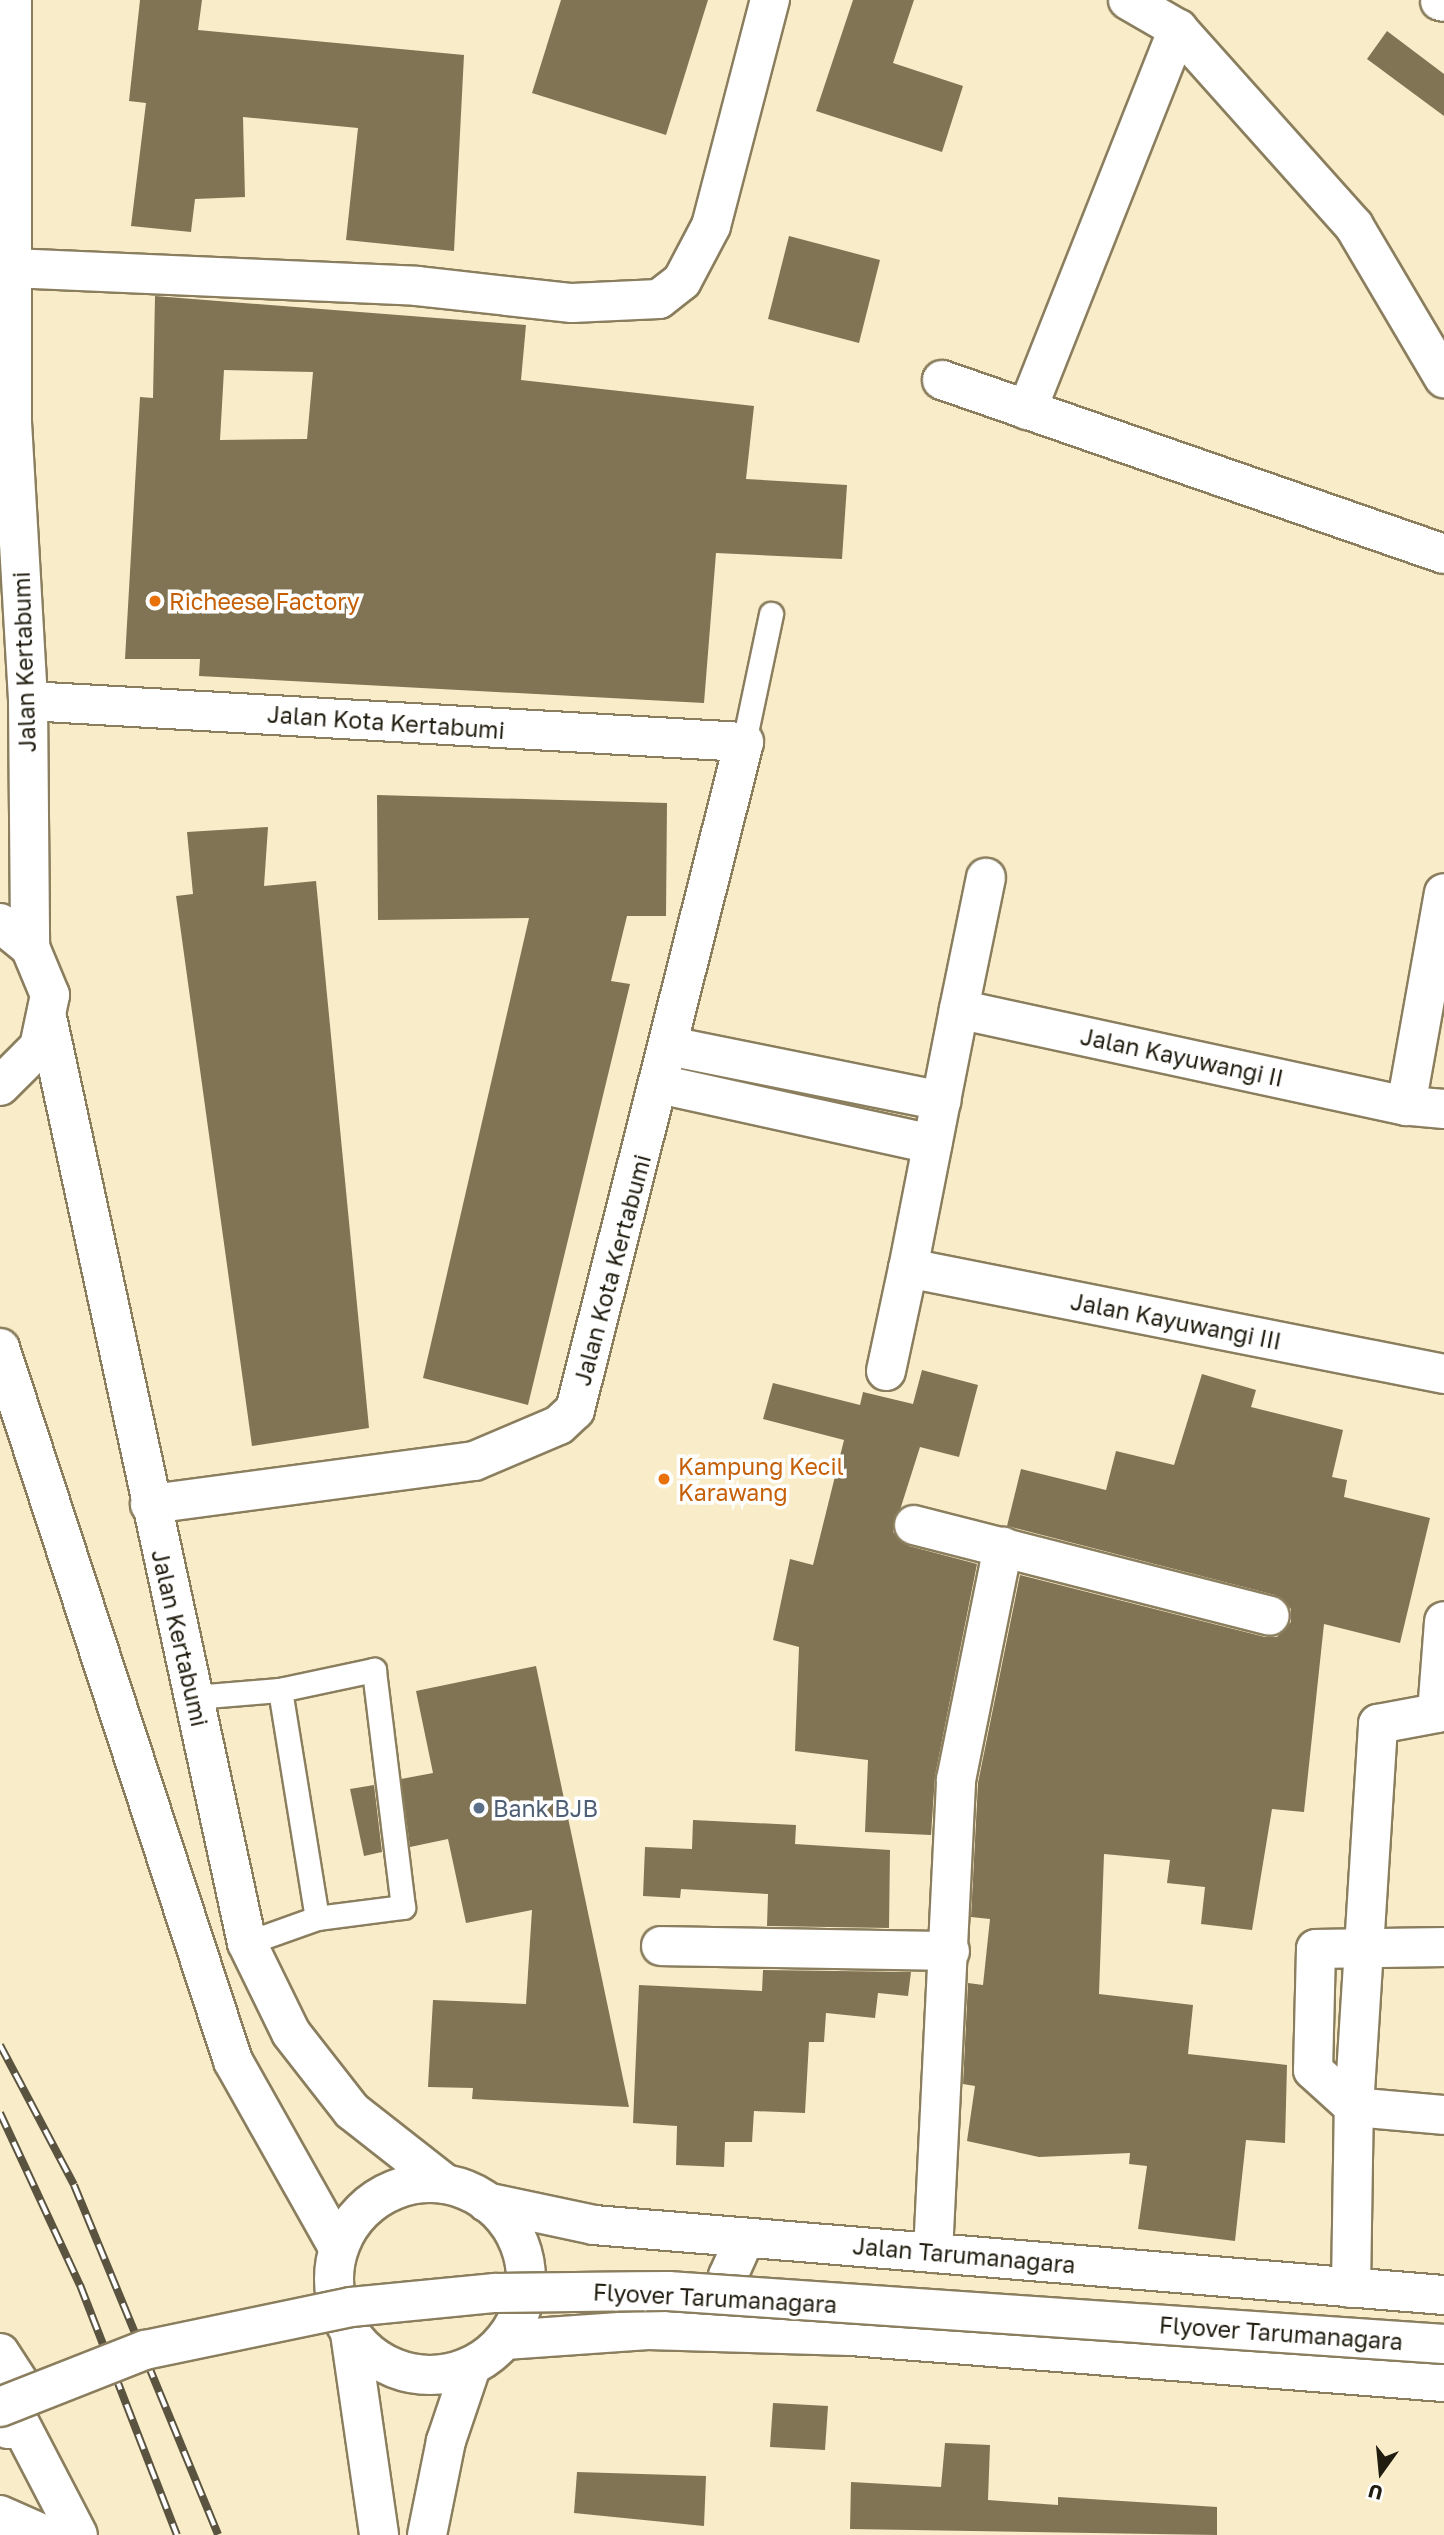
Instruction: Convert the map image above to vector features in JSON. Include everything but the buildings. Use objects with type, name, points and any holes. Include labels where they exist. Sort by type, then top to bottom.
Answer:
[{"type":"street","name":"Jalan Kertabumi","points":[[12,0],[11,268],[6,422],[28,701],[30,947],[50,995],[48,1022],[247,1943],[291,2034],[352,2111],[445,2184]]},
{"type":"street","points":[[11,268],[403,285],[572,303],[659,299],[682,281],[711,226],[770,0]]},
{"type":"street","points":[[1128,0],[1178,29],[1354,226],[1444,378]]},
{"type":"street","points":[[1027,410],[1178,29]]},
{"type":"street","points":[[942,380],[1444,554]]},
{"type":"street","name":"Jalan Kota Kertabumi","points":[[28,701],[744,743],[600,1331],[575,1410],[559,1425],[474,1461],[150,1504]]},
{"type":"street","points":[[886,1371],[986,878]]},
{"type":"street","points":[[1406,1106],[1444,893]]},
{"type":"street","points":[[0,923],[30,947]]},
{"type":"street","name":"Jalan Kayuwangi II","points":[[958,1009],[1406,1106],[1444,1109]]},
{"type":"street","points":[[0,1086],[24,1068],[48,1022]]},
{"type":"street","points":[[669,1046],[941,1101]]},
{"type":"street","points":[[659,1084],[933,1144]]},
{"type":"street","name":"Jalan Kayuwangi III","points":[[908,1268],[1444,1374]]},
{"type":"street","points":[[0,1348],[233,2061],[338,2247]]},
{"type":"street","points":[[914,1525],[1270,1616]]},
{"type":"street","points":[[933,2253],[950,1951],[956,1780],[1003,1547]]},
{"type":"street","points":[[1364,1944],[1378,1724],[1441,1713],[1444,1621]]},
{"type":"street","points":[[1444,1947],[1364,1944],[1316,1949],[1313,2070],[1354,2108],[1444,2115]]},
{"type":"street","points":[[661,1946],[950,1951]]},
{"type":"street","points":[[1351,2288],[1354,2108]]},
{"type":"street","points":[[350,2333],[383,2363],[404,2372],[426,2375],[471,2367],[505,2340],[517,2321],[527,2278],[516,2235],[486,2202],[445,2184],[422,2183],[380,2197],[362,2210],[338,2247],[334,2292],[350,2333],[379,2535]]},
{"type":"street","name":"Jalan Tarumanagara","points":[[486,2202],[594,2225],[1444,2295]]},
{"type":"street","points":[[745,2238],[728,2276],[729,2297],[749,2334]]},
{"type":"street","name":"Flyover Tarumanagara","points":[[5,2420],[145,2350],[351,2307],[495,2293],[668,2291],[1444,2344]]},
{"type":"street","points":[[505,2340],[648,2330],[749,2334],[1444,2382]]},
{"type":"street","points":[[0,2353],[20,2384],[5,2420],[78,2535]]},
{"type":"street","points":[[427,2535],[446,2441],[471,2367]]},
{"type":"street","points":[[0,2515],[45,2535]]},
{"type":"lane","name":"Jalan Kota Kertabumi","points":[[744,743],[771,614]]},
{"type":"lane","points":[[194,1697],[280,1690],[374,1670],[403,1907],[317,1918],[247,1943]]},
{"type":"lane","points":[[280,1690],[317,1918]]},
{"type":"railway","points":[[0,2045],[74,2185],[218,2535]]},
{"type":"railway","points":[[0,2113],[80,2285],[177,2535]]},
{"type":"place","name":"Richeese Factory","points":[[155,601]]},
{"type":"place","name":"Kampung Kecil Karawang","points":[[664,1479]]},
{"type":"place","name":"Bank BJB","points":[[479,1808]]}]
